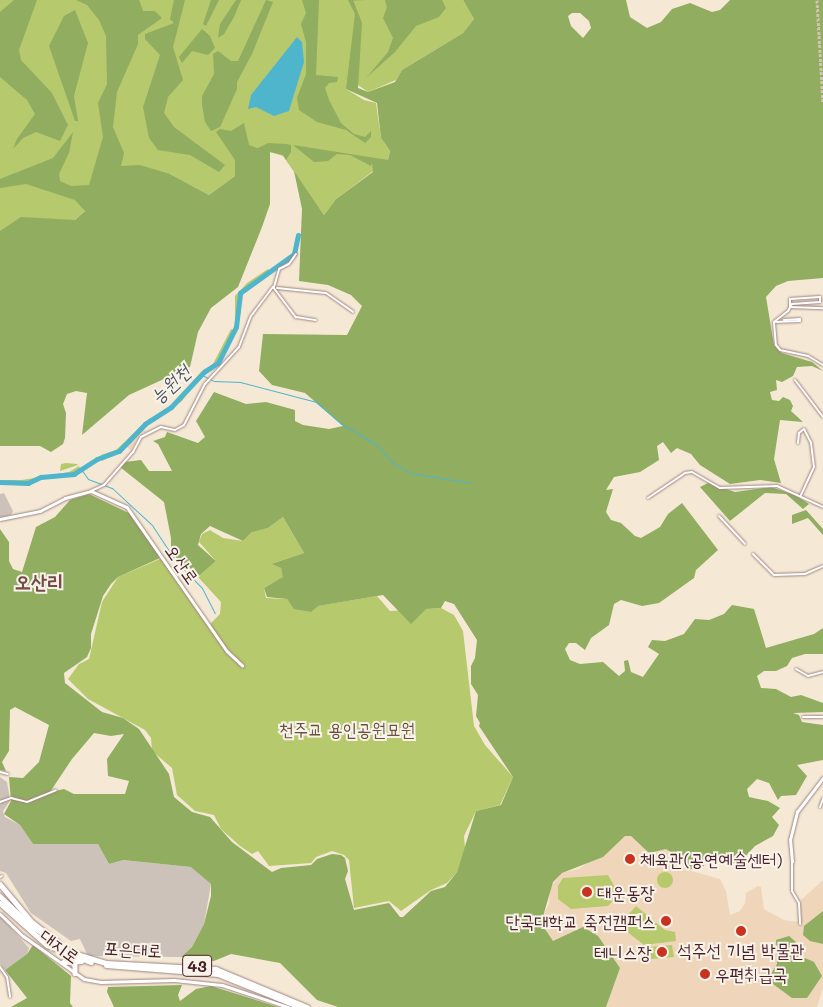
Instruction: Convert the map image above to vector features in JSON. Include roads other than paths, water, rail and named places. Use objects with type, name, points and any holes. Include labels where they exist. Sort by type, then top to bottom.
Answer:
[{"type":"highway","points":[[0,884],[40,928],[86,959]]},
{"type":"highway","name":"포은대로","points":[[0,896],[47,939],[86,959],[106,963],[216,969],[305,1006]]},
{"type":"highway","name":"포은대로","points":[[0,903],[47,945],[86,959],[121,968],[210,973],[305,1006]]},
{"type":"highway","points":[[63,962],[86,959]]},
{"type":"highway","points":[[75,961],[75,973]]},
{"type":"highway","points":[[277,996],[288,1007]]},
{"type":"main road","name":"대지로","points":[[0,914],[23,936],[63,962],[75,973],[97,982],[174,980],[222,985],[288,1007]]},
{"type":"street","points":[[0,519],[40,511],[65,498],[103,486],[134,452],[142,437],[161,427],[176,430],[184,425],[211,377],[239,347],[254,312],[274,286],[279,269],[289,264],[296,254]]},
{"type":"street","points":[[274,286],[278,288],[326,292],[353,312]]},
{"type":"street","points":[[278,288],[288,309],[296,317],[316,320]]},
{"type":"street","points":[[774,322],[790,307],[820,302],[820,298],[790,299],[790,307]]},
{"type":"street","points":[[790,307],[822,308]]},
{"type":"street","points":[[774,322],[787,318],[800,319],[800,322],[784,320]]},
{"type":"street","points":[[774,322],[776,345],[780,350],[808,356],[823,366]]},
{"type":"street","points":[[795,380],[823,417]]},
{"type":"street","points":[[798,443],[799,433],[804,429],[811,443],[814,467],[801,496]]},
{"type":"street","points":[[648,498],[685,473],[692,472],[720,488],[777,486],[823,507]]},
{"type":"street","name":"오산로","points":[[91,491],[132,512],[227,651],[242,665]]},
{"type":"street","points":[[719,516],[745,544]]},
{"type":"street","points":[[753,554],[774,575],[805,574],[823,566]]},
{"type":"street","points":[[796,669],[808,676],[823,672]]},
{"type":"street","points":[[803,717],[823,717]]},
{"type":"street","points":[[0,772],[8,774]]},
{"type":"street","points":[[800,924],[799,903],[792,891],[790,838],[797,812],[823,778]]},
{"type":"street","points":[[0,802],[11,798],[27,802],[56,790]]},
{"type":"street","points":[[820,807],[823,799]]},
{"type":"street","points":[[0,968],[7,977],[10,997]]},
{"type":"water","points":[[297,37],[302,42],[304,62],[289,111],[274,116],[256,107],[248,109],[251,95]]},
{"type":"waterway","name":"능원천","points":[[0,482],[28,483],[41,477],[74,474],[97,459],[119,451],[145,424],[171,407],[204,372],[218,363],[236,327],[240,293],[294,254],[298,235]]},
{"type":"waterway","points":[[202,375],[214,381],[240,382],[316,402],[340,423],[377,445],[394,464],[411,473],[471,483]]},
{"type":"waterway","points":[[81,469],[88,479],[112,488],[152,525],[175,560],[202,588],[215,613]]},
{"type":"tunnel","points":[[817,0],[823,103]]},
{"type":"place","name":"체육관(공연예술센터)","points":[[630,859]]},
{"type":"place","name":"대운동장","points":[[587,892]]},
{"type":"place","name":"단국대학교 죽전캠퍼스","points":[[666,921]]},
{"type":"place","name":"석주선 기념 박물관","points":[[741,931]]},
{"type":"place","name":"테니스장","points":[[662,952]]},
{"type":"place","name":"우편취급국","points":[[705,974]]},
{"type":"district","name":"오산리","points":[[39,581]]},
{"type":"park label","name":"천주교 용인공원묘원","points":[[347,729]]}]
